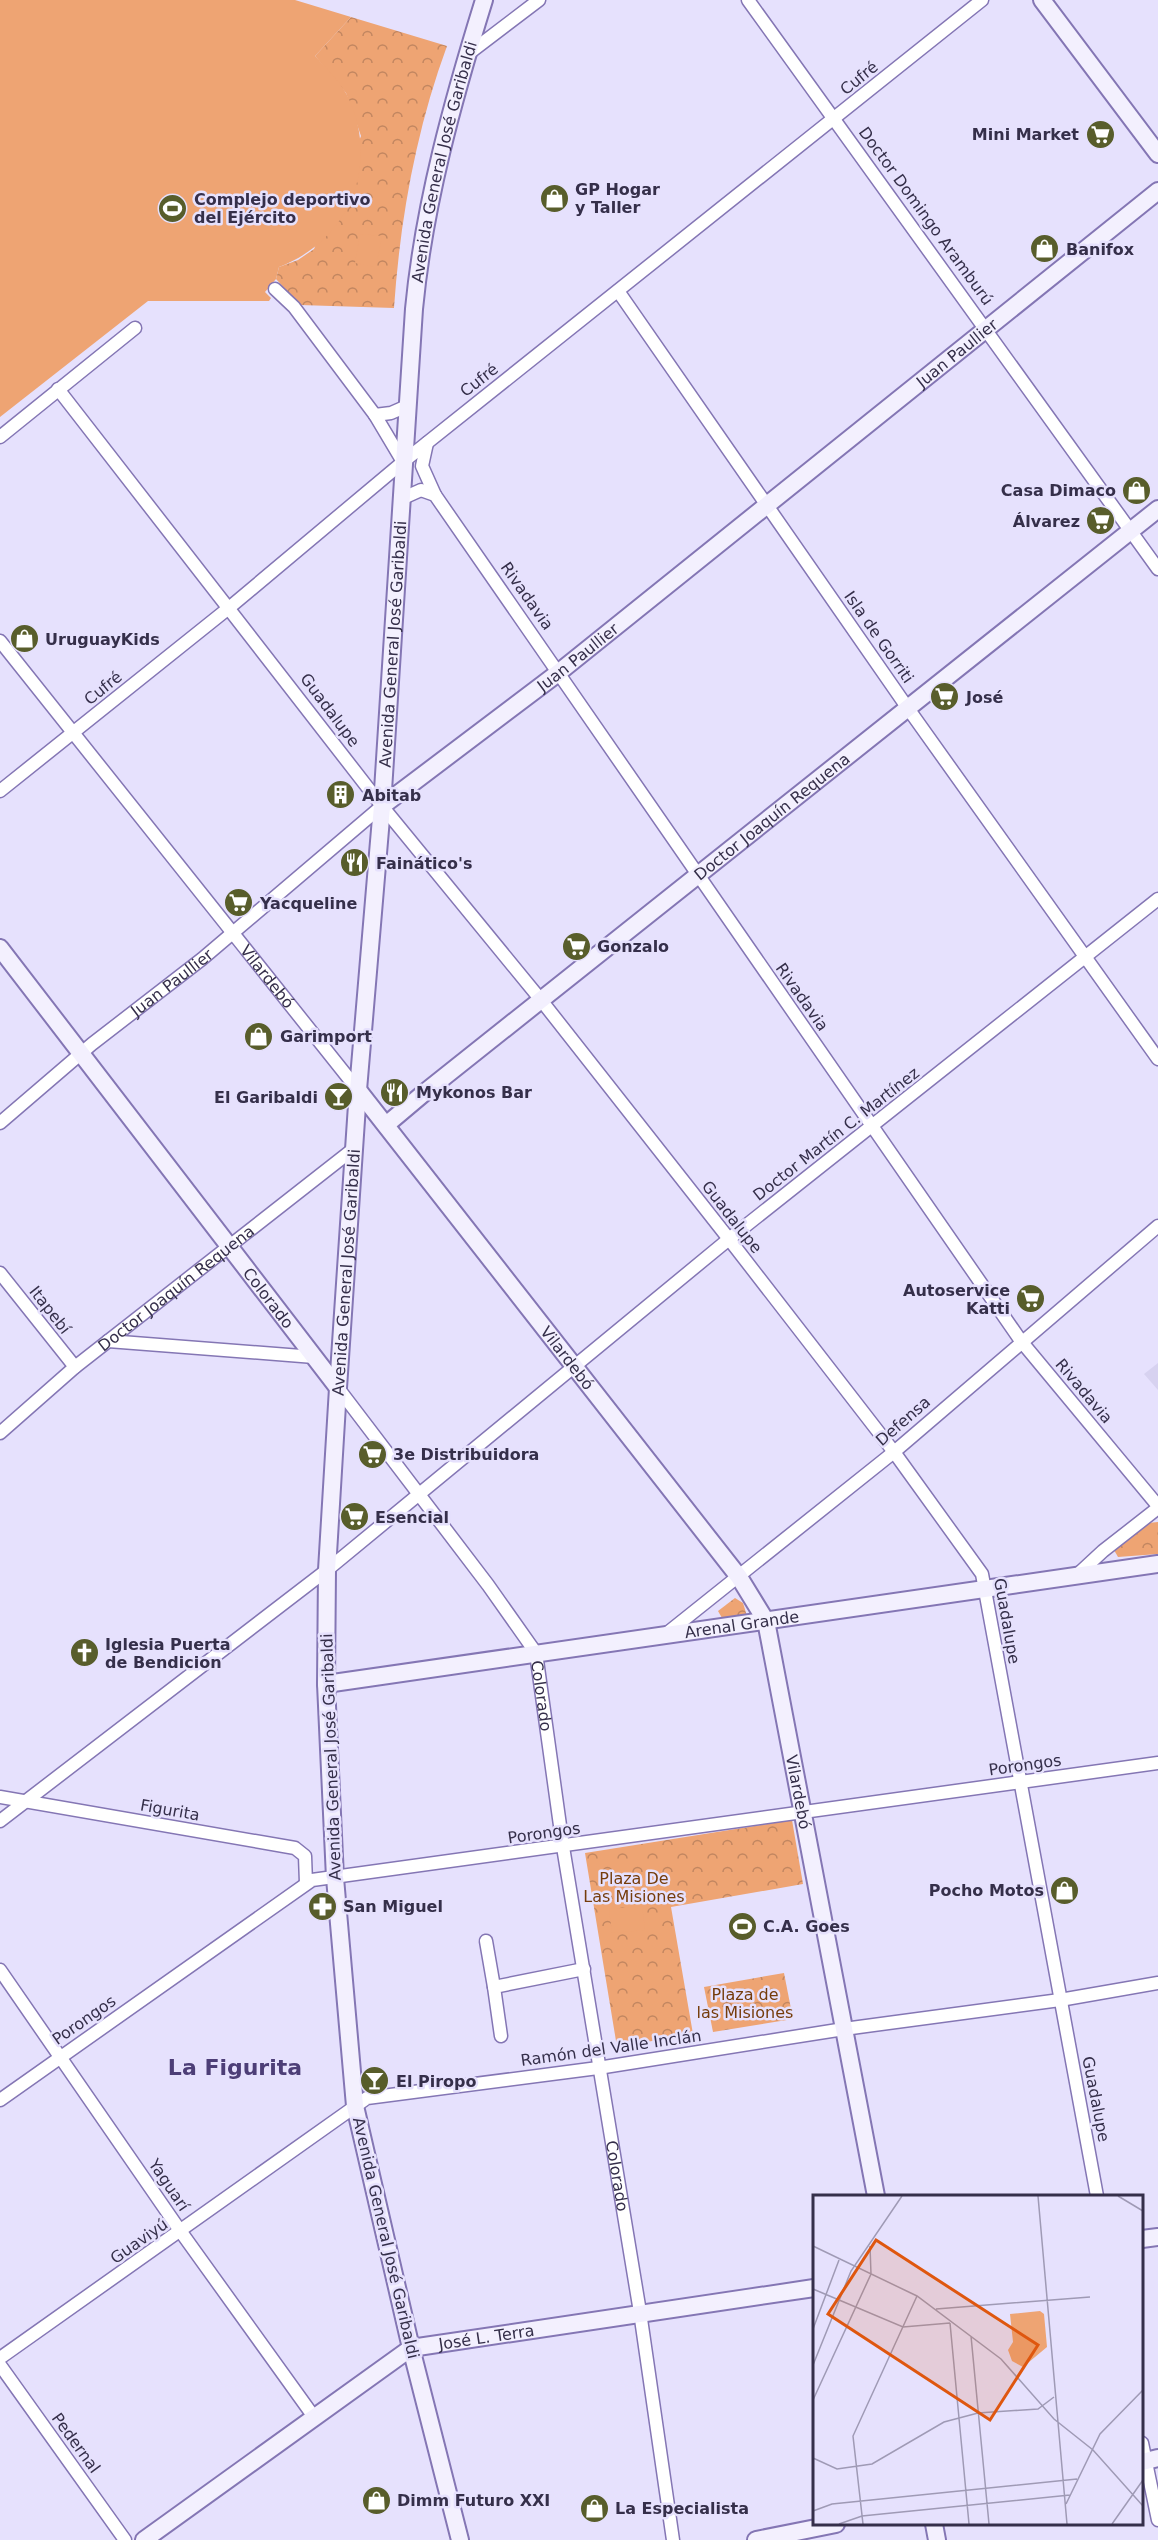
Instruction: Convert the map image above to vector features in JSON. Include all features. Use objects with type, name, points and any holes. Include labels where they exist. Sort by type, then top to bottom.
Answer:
[{"type":"street","name":"Avenida General José Garibaldi","points":[[460,2540],[411,2348],[355,2106],[335,1878],[326,1684],[327,1570],[358,1090],[382,806],[403,462],[419,255],[468,54],[484,0]]},
{"type":"street","points":[[468,54],[538,0]]},
{"type":"street","name":"Doctor Domingo Aramburú","points":[[748,0],[836,119],[1158,569]]},
{"type":"street","name":"Cufré","points":[[0,791],[230,607],[403,462],[836,119],[981,0]]},
{"type":"street","points":[[1042,0],[1158,154]]},
{"type":"street","name":"Juan Paullier","points":[[0,1123],[82,1053],[233,933],[382,806],[558,673],[1158,191]]},
{"type":"street","points":[[275,290],[294,307],[375,416],[403,462]]},
{"type":"street","name":"Isla de Gorriti","points":[[618,291],[908,707],[1158,1059]]},
{"type":"street","points":[[0,437],[135,328]]},
{"type":"street","name":"Guadalupe","points":[[58,389],[230,607],[382,806],[541,1000],[729,1239],[894,1452],[982,1574],[1097,2195]]},
{"type":"street","points":[[375,416],[391,413],[407,406]]},
{"type":"street","name":"Rivadavia","points":[[427,443],[422,466],[435,495],[1021,1341],[1158,1507]]},
{"type":"street","points":[[401,499],[421,490],[435,495]]},
{"type":"street","name":"Doctor Joaquín Requena","points":[[386,1125],[1158,508]]},
{"type":"street","name":"Vilardebó","points":[[0,641],[576,1367],[739,1577],[766,1621],[876,2195]]},
{"type":"street","name":"Doctor Martín C. Martínez","points":[[0,1821],[327,1570],[729,1239],[1158,899]]},
{"type":"street","name":"Colorado","points":[[0,948],[419,1494],[536,1653],[598,2068],[640,2312],[673,2540]]},
{"type":"street","name":"Doctor Joaquín Requena","points":[[0,1433],[75,1367],[356,1147]]},
{"type":"street","name":"Defensa","points":[[665,1635],[894,1452],[1158,1226]]},
{"type":"street","name":"Itapebí","points":[[0,1273],[75,1367]]},
{"type":"street","points":[[108,1341],[314,1357]]},
{"type":"street","points":[[1075,1577],[1103,1551],[1158,1507]]},
{"type":"street","name":"Arenal Grande","points":[[326,1684],[1158,1564]]},
{"type":"street","name":"Porongos","points":[[0,2100],[306,1883],[317,1878],[335,1878],[564,1847],[1158,1763]]},
{"type":"street","name":"Figurita","points":[[0,1797],[295,1848],[305,1856],[306,1883]]},
{"type":"street","points":[[486,1941],[501,2036]]},
{"type":"street","points":[[494,1987],[584,1969]]},
{"type":"street","name":"Yaguarí","points":[[0,1970],[181,2232],[314,2417]]},
{"type":"street","name":"Ramón del Valle Inclán","points":[[355,2106],[367,2098],[598,2068],[844,2029],[1060,2000],[1158,1983]]},
{"type":"street","name":"Guaviyú","points":[[0,2358],[181,2232],[355,2106]]},
{"type":"street","points":[[1143,2239],[1158,2237]]},
{"type":"street","name":"José L. Terra","points":[[144,2540],[411,2348],[640,2312],[813,2288]]},
{"type":"street","name":"Pedernal","points":[[0,2365],[125,2540]]},
{"type":"street","points":[[1143,2446],[1148,2460],[1158,2520]]},
{"type":"street","points":[[756,2540],[827,2525]]},
{"type":"street","points":[[934,2525],[937,2540]]},
{"type":"shaded area","points":[[1158,1363],[1158,1390],[1144,1374]]},
{"type":"green space","name":"Complejo deportivo del Ejército","points":[[0,0],[295,0],[351,17],[315,56],[347,95],[357,121],[361,147],[359,173],[352,197],[341,219],[304,255],[279,267],[276,279],[265,292],[271,298],[269,301],[148,301],[0,417]]},
{"type":"green space","points":[[351,17],[447,46],[426,110],[411,176],[400,242],[394,308],[300,305],[276,279],[279,267],[298,260],[314,249],[361,136],[346,93],[315,56]]},
{"type":"green space","points":[[360,234],[382,236],[376,267],[355,263]]},
{"type":"green space","points":[[1158,1522],[1158,1554],[1118,1557],[1114,1550],[1117,1546],[1148,1523]]},
{"type":"green space","points":[[735,1598],[743,1603],[747,1616],[722,1618],[718,1611]]},
{"type":"green space","name":"Plaza De Las Misiones","points":[[792,1820],[803,1884],[671,1907],[693,2034],[617,2047],[585,1853]]},
{"type":"green space","points":[[642,1906],[645,1930],[612,1933],[609,1909]]},
{"type":"green space","name":"Plaza de las Misiones","points":[[784,1973],[793,2019],[713,2032],[704,1987]]},
{"type":"place","name":"Mini Market","points":[[1100,134]]},
{"type":"place","name":"GP Hogar y Taller","points":[[554,198]]},
{"type":"place","name":"Complejo deportivo del Ejército","points":[[173,208]]},
{"type":"place","name":"Banifox","points":[[1045,249]]},
{"type":"place","name":"Casa Dimaco","points":[[1137,490]]},
{"type":"place","name":"Álvarez","points":[[1101,521]]},
{"type":"place","name":"UruguayKids","points":[[24,639]]},
{"type":"place","name":"José","points":[[945,697]]},
{"type":"place","name":"Abitab","points":[[341,795]]},
{"type":"place","name":"Fainático's","points":[[355,863]]},
{"type":"place","name":"Yacqueline","points":[[239,903]]},
{"type":"place","name":"Gonzalo","points":[[576,946]]},
{"type":"place","name":"Garimport","points":[[259,1036]]},
{"type":"place","name":"Mykonos Bar","points":[[395,1092]]},
{"type":"place","name":"El Garibaldi","points":[[339,1097]]},
{"type":"place","name":"Autoservice Katti","points":[[1031,1299]]},
{"type":"place","name":"3e Distribuidora","points":[[372,1454]]},
{"type":"place","name":"Esencial","points":[[354,1517]]},
{"type":"place","name":"Iglesia Puerta de Bendicion","points":[[84,1653]]},
{"type":"place","name":"Pocho Motos","points":[[1065,1890]]},
{"type":"place","name":"San Miguel","points":[[322,1906]]},
{"type":"place","name":"C.A. Goes","points":[[742,1926]]},
{"type":"place","name":"El Piropo","points":[[375,2081]]},
{"type":"place","name":"Dimm Futuro XXI","points":[[376,2500]]},
{"type":"place","name":"La Especialista","points":[[594,2508]]},
{"type":"district","name":"La Figurita","points":[[235,2067]]}]
